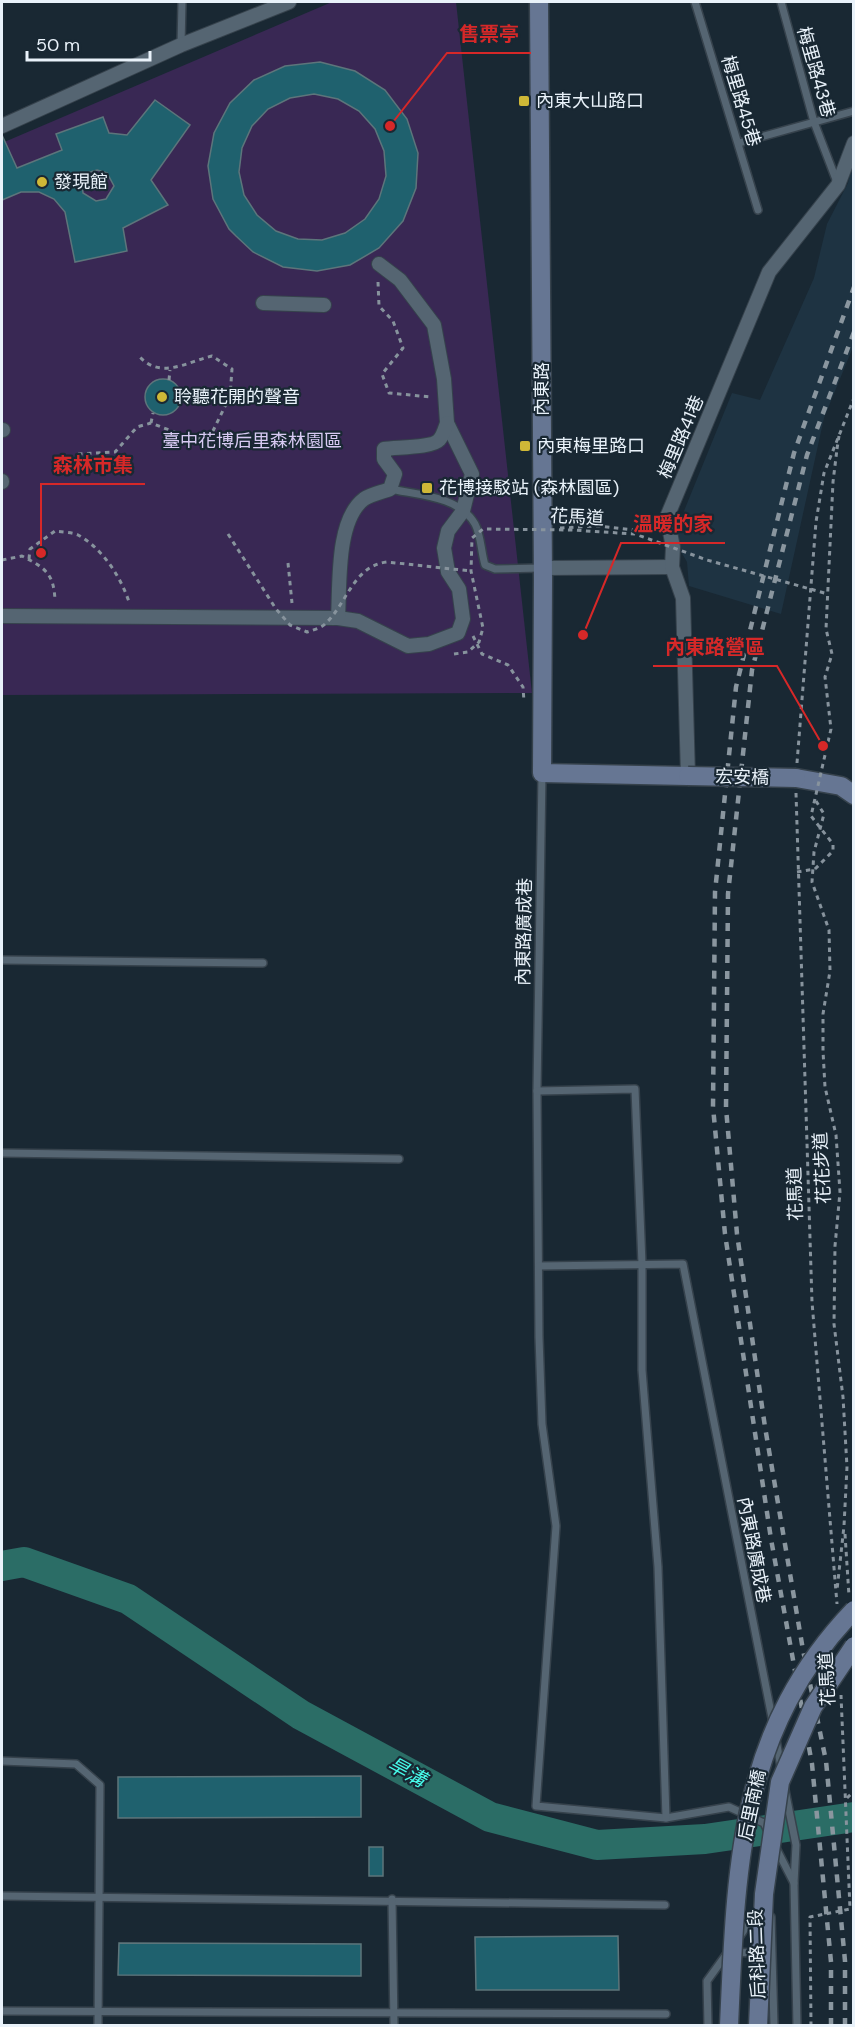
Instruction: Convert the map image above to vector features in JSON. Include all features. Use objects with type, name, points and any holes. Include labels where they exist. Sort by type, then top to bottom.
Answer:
[{"type":"street","points":[[2,126],[181,45],[289,2]]},
{"type":"street","name":"內東路","points":[[539,2],[542,773]]},
{"type":"street","name":"梅里路41巷","points":[[688,776],[683,598],[672,567],[673,547],[667,517],[769,272],[838,184],[854,143]]},
{"type":"street","points":[[2,616],[338,618],[367,625],[408,646],[429,644],[458,633],[463,619],[459,589],[447,572],[444,548],[448,531],[463,510],[472,474],[447,423],[434,325],[400,280],[379,264]]},
{"type":"street","points":[[262,303],[324,304]]},
{"type":"street","points":[[338,618],[342,550],[349,516],[365,498],[390,489],[395,474],[384,459],[384,449],[407,445],[429,446],[439,440],[447,423]]},
{"type":"street","points":[[543,568],[672,567]]},
{"type":"street","points":[[542,773],[688,776]]},
{"type":"street","name":"宏安橋","points":[[688,776],[796,778]]},
{"type":"street","points":[[796,778],[842,786],[854,795]]},
{"type":"street","name":"后里南橋","points":[[729,2025],[735,1889],[756,1773],[779,1714],[847,1605]]},
{"type":"street","name":"后里南橋","points":[[758,2025],[764,1894],[780,1782],[813,1707],[854,1646]]},
{"type":"lane","points":[[181,45],[182,2]]},
{"type":"lane","name":"梅里路45巷","points":[[695,2],[758,210]]},
{"type":"lane","name":"梅里路43巷","points":[[781,2],[814,122],[838,184]]},
{"type":"lane","points":[[739,143],[854,111]]},
{"type":"lane","points":[[390,489],[444,501],[463,510],[476,525],[485,565],[495,569],[543,568]]},
{"type":"lane","name":"內東路廣成巷","points":[[542,773],[537,1091],[538,1266],[683,1264],[796,1845],[794,1883]]},
{"type":"lane","points":[[2,960],[263,963]]},
{"type":"lane","points":[[537,1091],[635,1089],[642,1264],[642,1370],[658,1567],[666,1818]]},
{"type":"lane","points":[[2,1153],[399,1159]]},
{"type":"lane","points":[[538,1266],[542,1424],[556,1526],[536,1806],[666,1818],[729,1807],[764,1823],[794,1883],[797,2025]]},
{"type":"lane","points":[[2,1761],[76,1764],[100,1785],[98,2025]]},
{"type":"lane","points":[[771,1892],[780,1856]]},
{"type":"lane","name":"后科路二段","points":[[708,2025],[707,1981],[771,1892]]},
{"type":"lane","name":"后科路二段","points":[[771,1892],[774,2025]]},
{"type":"lane","points":[[2,1896],[392,1899],[665,1905]]},
{"type":"lane","points":[[392,1899],[394,2025]]},
{"type":"lane","points":[[729,1951],[754,1953],[773,1976]]},
{"type":"lane","points":[[2,2011],[666,2014]]},
{"type":"path","points":[[379,264],[378,306],[393,321],[403,348],[382,374],[389,393],[414,397],[445,396]]},
{"type":"path","points":[[78,454],[115,452],[137,427],[151,423],[195,440],[212,435],[230,396],[232,369],[223,361],[212,356],[170,370],[146,364],[139,356]]},
{"type":"path","points":[[169,380],[170,370]]},
{"type":"path","name":"花馬道","points":[[847,1605],[836,1597],[812,1302],[797,872],[796,778],[816,522],[824,473],[854,398]]},
{"type":"path","points":[[151,423],[153,413]]},
{"type":"path","name":"花馬道","points":[[813,870],[833,851],[833,844],[811,816],[831,729],[825,677],[832,654],[826,629],[833,482],[841,429]]},
{"type":"path","points":[[563,528],[625,529],[635,530],[635,534]]},
{"type":"path","name":"花馬道","points":[[454,654],[468,652],[479,642],[483,628],[471,572],[472,538],[483,529],[572,530],[635,534],[707,560],[828,594]]},
{"type":"path","points":[[28,559],[30,549],[55,531],[77,534],[102,556],[123,582],[134,618]]},
{"type":"path","points":[[228,534],[276,609],[290,625],[308,632],[324,625],[363,571],[373,564],[387,562],[471,572]]},
{"type":"path","points":[[2,560],[22,556],[46,569],[54,587],[55,616]]},
{"type":"path","points":[[288,563],[292,617]]},
{"type":"path","points":[[463,619],[482,654],[508,665],[523,687],[524,708]]},
{"type":"path","name":"花花步道","points":[[816,801],[824,814],[814,852],[812,882],[829,930],[830,971],[823,1014],[823,1051],[825,1087],[836,1135],[840,1192],[835,1246],[834,1324],[844,1420],[847,1605]]},
{"type":"path","points":[[797,872],[813,870]]},
{"type":"path","name":"花花步道","points":[[836,1597],[844,1526]]},
{"type":"path","name":"花馬道","points":[[811,2025],[810,1917],[850,1909],[841,1691]]},
{"type":"path","points":[[847,1798],[854,1791]]},
{"type":"shaded area","points":[[853,163],[853,347],[824,418],[781,614],[689,586],[687,562],[673,538],[732,393],[760,400],[814,278],[827,224],[848,183]]},
{"type":"green space","name":"臺中花博后里森林園區","points":[[332,2],[456,2],[532,693],[2,695],[2,143]]},
{"type":"building","points":[[320,62],[355,71],[385,90],[407,119],[418,153],[416,188],[403,221],[379,248],[350,265],[317,271],[283,267],[253,252],[236,236],[229,229],[213,199],[208,166],[214,133],[230,103],[254,80],[285,66]],"holes":[[[314,94],[338,99],[359,111],[375,129],[384,151],[386,176],[379,199],[365,219],[345,233],[322,240],[298,239],[276,231],[257,215],[244,195],[239,172],[242,148],[252,126],[268,109],[290,98]]]},
{"type":"building","name":"發現館","points":[[155,100],[190,125],[151,180],[168,205],[123,228],[127,251],[75,262],[65,212],[54,199],[39,192],[21,192],[2,200],[2,135],[17,168],[62,150],[56,134],[103,117],[109,133],[127,135]],"holes":[[[97,170],[107,173],[114,186],[106,199],[96,201],[83,193],[82,182],[87,173]]]},
{"type":"building","points":[[163,379],[176,384],[181,397],[176,410],[163,415],[150,410],[145,397],[150,384]]},
{"type":"building","points":[[361,1776],[361,1817],[118,1818],[118,1777]]},
{"type":"building","points":[[369,1847],[383,1847],[383,1876],[369,1876]]},
{"type":"building","points":[[618,1936],[619,1990],[476,1990],[475,1937]]},
{"type":"building","points":[[119,1943],[361,1944],[361,1976],[118,1975]]},
{"type":"waterway","name":"旱溝","points":[[2,1566],[24,1562],[128,1599],[301,1715],[490,1817],[597,1845],[705,1839],[854,1817]]},
{"type":"railway","points":[[831,2026],[831,1962],[812,1764],[771,1539],[725,1234],[713,1107],[715,892],[736,687],[794,453],[854,287]]},
{"type":"railway","points":[[845,2026],[845,1961],[826,1761],[803,1650],[765,1427],[737,1234],[726,1108],[728,894],[752,670],[807,455],[854,332]]},
{"type":"place","name":"內東大山路口","points":[[524,101]]},
{"type":"place","name":"售票亭","points":[[390,126]]},
{"type":"place","name":"發現館","points":[[42,182]]},
{"type":"place","name":"聆聽花開的聲音","points":[[162,397]]},
{"type":"place","name":"內東梅里路口","points":[[525,446]]},
{"type":"place","name":"花博接駁站 (森林園區)","points":[[427,488]]},
{"type":"place","name":"森林市集","points":[[41,553]]},
{"type":"place","name":"溫暖的家","points":[[583,635]]},
{"type":"place","name":"內東路營區","points":[[823,746]]}]
